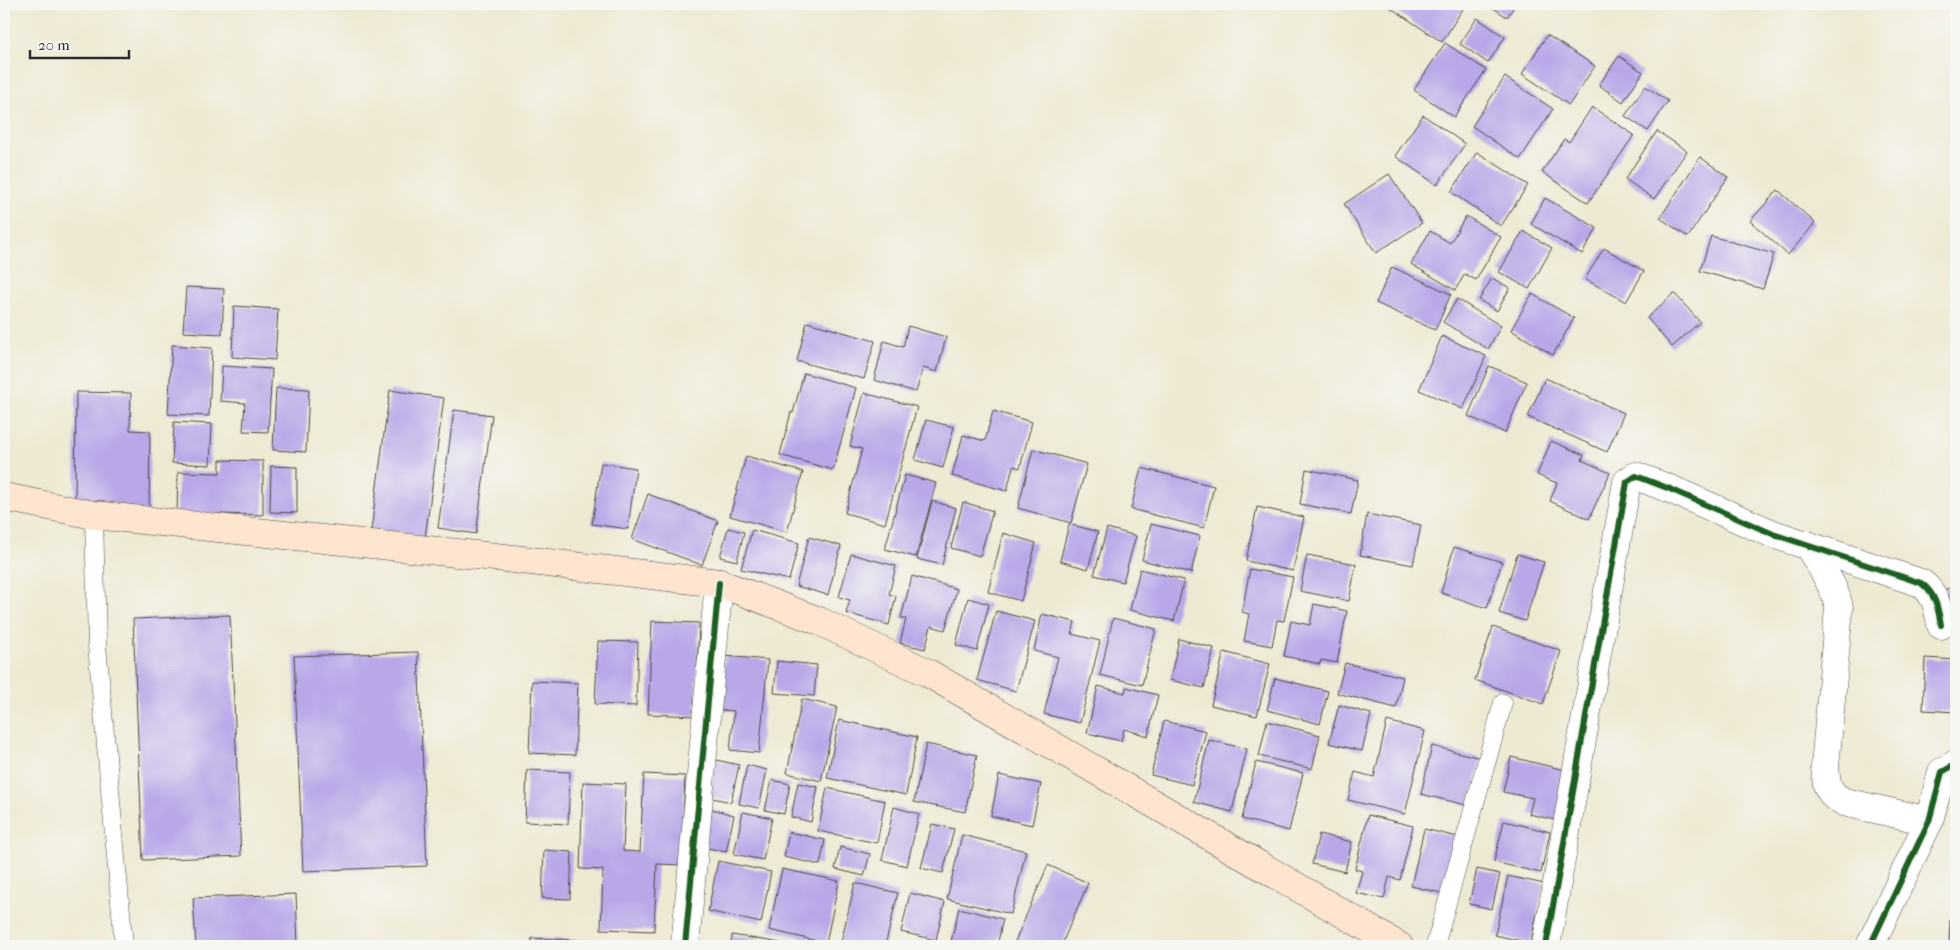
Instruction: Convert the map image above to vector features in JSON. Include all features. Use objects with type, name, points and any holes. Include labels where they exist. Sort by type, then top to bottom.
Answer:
[{"type":"main road","points":[[4,497],[94,515],[718,582],[819,621],[928,673],[1399,946]]},
{"type":"street","points":[[1546,946],[1627,482],[1636,476],[1773,534],[1921,583],[1934,596],[1941,625]]},
{"type":"street","points":[[1808,545],[1834,591],[1839,608],[1827,735],[1825,768],[1827,785],[1833,795],[1844,802],[1929,821]]},
{"type":"street","points":[[685,946],[718,582]]},
{"type":"street","points":[[1870,946],[1929,821],[1942,772],[1956,764]]},
{"type":"lane","points":[[94,515],[97,645],[124,946]]},
{"type":"lane","points":[[1435,946],[1503,703]]},
{"type":"building","points":[[1385,4],[1466,4],[1442,42]]},
{"type":"building","points":[[1487,4],[1516,4],[1507,17]]},
{"type":"building","points":[[1477,18],[1505,37],[1488,63],[1460,44]]},
{"type":"building","points":[[1547,35],[1595,66],[1569,105],[1522,74]]},
{"type":"building","points":[[1445,43],[1486,70],[1454,117],[1414,90]]},
{"type":"building","points":[[1619,56],[1643,72],[1623,102],[1599,85]]},
{"type":"building","points":[[1505,77],[1553,109],[1520,159],[1472,126]]},
{"type":"building","points":[[1645,86],[1668,101],[1648,131],[1625,116]]},
{"type":"building","points":[[1592,107],[1634,135],[1588,203],[1542,172],[1564,139],[1569,142]]},
{"type":"building","points":[[1423,115],[1465,144],[1437,185],[1395,156]]},
{"type":"building","points":[[1657,131],[1687,151],[1654,199],[1625,179]]},
{"type":"building","points":[[1477,152],[1528,185],[1501,226],[1451,192]]},
{"type":"building","points":[[1700,157],[1728,177],[1688,237],[1660,218]]},
{"type":"building","points":[[1389,174],[1422,223],[1376,253],[1344,204]]},
{"type":"building","points":[[1778,190],[1815,223],[1788,255],[1750,221]]},
{"type":"building","points":[[1545,198],[1597,228],[1582,254],[1531,224]]},
{"type":"building","points":[[1466,216],[1501,237],[1476,280],[1465,274],[1455,290],[1411,264],[1430,231],[1450,243]]},
{"type":"building","points":[[1523,231],[1552,248],[1529,289],[1499,272]]},
{"type":"building","points":[[1711,236],[1774,254],[1763,289],[1700,271]]},
{"type":"building","points":[[1604,248],[1644,271],[1626,302],[1585,279]]},
{"type":"building","points":[[1392,267],[1451,294],[1435,330],[1376,303]]},
{"type":"building","points":[[1492,278],[1510,288],[1497,311],[1479,300]]},
{"type":"building","points":[[186,287],[224,289],[222,334],[183,332]]},
{"type":"building","points":[[1674,293],[1700,322],[1672,347],[1647,318]]},
{"type":"building","points":[[1532,294],[1574,318],[1553,355],[1511,330]]},
{"type":"building","points":[[1457,299],[1501,326],[1488,349],[1443,322]]},
{"type":"building","points":[[234,306],[278,309],[275,360],[232,357]]},
{"type":"building","points":[[807,322],[875,341],[864,379],[797,361]]},
{"type":"building","points":[[908,326],[946,337],[937,372],[923,368],[916,392],[874,380],[884,341],[903,347]]},
{"type":"building","points":[[1442,336],[1486,356],[1463,409],[1419,390]]},
{"type":"building","points":[[172,345],[212,348],[209,416],[168,414]]},
{"type":"building","points":[[222,366],[272,369],[268,432],[243,431],[245,403],[220,401]]},
{"type":"building","points":[[1489,366],[1527,382],[1505,433],[1468,416]]},
{"type":"building","points":[[804,373],[856,388],[833,470],[780,455],[791,412],[793,413]]},
{"type":"building","points":[[1545,378],[1624,413],[1607,452],[1528,417]]},
{"type":"building","points":[[276,388],[309,389],[306,452],[273,450]]},
{"type":"building","points":[[390,390],[444,398],[425,538],[371,530]]},
{"type":"building","points":[[76,392],[131,393],[130,430],[150,431],[149,512],[105,511],[104,501],[75,500]]},
{"type":"building","points":[[864,393],[917,407],[885,524],[845,513],[862,449],[850,446]]},
{"type":"building","points":[[454,410],[492,415],[476,534],[438,528]]},
{"type":"building","points":[[993,411],[1032,422],[1020,468],[1013,466],[1007,491],[952,476],[963,435],[985,441]]},
{"type":"building","points":[[926,420],[954,427],[943,468],[915,460]]},
{"type":"building","points":[[174,422],[212,424],[210,465],[172,463]]},
{"type":"building","points":[[1551,441],[1584,455],[1582,460],[1610,473],[1589,519],[1550,501],[1557,483],[1537,475]]},
{"type":"building","points":[[1033,449],[1087,464],[1071,523],[1018,508]]},
{"type":"building","points":[[746,456],[803,472],[787,532],[730,516]]},
{"type":"building","points":[[220,460],[263,461],[263,515],[177,513],[178,472],[220,473]]},
{"type":"building","points":[[601,463],[636,468],[628,529],[592,524]]},
{"type":"building","points":[[271,466],[297,467],[297,513],[270,512]]},
{"type":"building","points":[[1141,468],[1214,486],[1204,528],[1131,509]]},
{"type":"building","points":[[1306,469],[1358,480],[1351,514],[1300,504]]},
{"type":"building","points":[[905,475],[936,483],[916,557],[885,549]]},
{"type":"building","points":[[648,494],[718,521],[702,565],[632,539]]},
{"type":"building","points":[[932,501],[956,508],[942,565],[917,559]]},
{"type":"building","points":[[963,502],[993,511],[980,556],[951,548]]},
{"type":"building","points":[[1257,507],[1304,517],[1293,571],[1246,561]]},
{"type":"building","points":[[1367,514],[1421,525],[1413,565],[1360,555]]},
{"type":"building","points":[[1069,524],[1098,532],[1088,569],[1060,561]]},
{"type":"building","points":[[1151,524],[1200,536],[1191,573],[1142,560]]},
{"type":"building","points":[[728,528],[744,532],[737,561],[720,557]]},
{"type":"building","points":[[1107,528],[1136,536],[1123,582],[1094,575]]},
{"type":"building","points":[[752,530],[799,543],[789,580],[741,569]]},
{"type":"building","points":[[1003,533],[1036,543],[1021,601],[988,592]]},
{"type":"building","points":[[809,537],[841,546],[828,595],[796,586]]},
{"type":"building","points":[[1454,547],[1502,562],[1487,608],[1441,593]]},
{"type":"building","points":[[851,554],[896,566],[889,594],[896,596],[889,625],[846,613],[850,600],[839,597]]},
{"type":"building","points":[[1517,554],[1544,562],[1525,621],[1499,613]]},
{"type":"building","points":[[1307,555],[1356,564],[1349,601],[1300,591]]},
{"type":"building","points":[[1140,569],[1184,580],[1174,621],[1130,610]]},
{"type":"building","points":[[1250,569],[1293,577],[1284,621],[1277,620],[1272,646],[1244,641],[1249,614],[1242,612]]},
{"type":"building","points":[[912,576],[957,589],[945,630],[931,626],[925,649],[900,643],[906,619],[901,618]]},
{"type":"building","points":[[1956,586],[1956,635],[1941,591]]},
{"type":"building","points":[[968,598],[989,604],[977,651],[956,645]]},
{"type":"building","points":[[1314,604],[1347,611],[1337,663],[1321,660],[1320,664],[1284,656],[1291,621],[1310,625]]},
{"type":"building","points":[[996,611],[1035,621],[1016,691],[977,680]]},
{"type":"building","points":[[1042,614],[1075,622],[1072,634],[1100,641],[1080,723],[1044,714],[1058,657],[1034,651]]},
{"type":"building","points":[[230,615],[241,856],[143,860],[133,619]]},
{"type":"building","points":[[1113,618],[1156,629],[1142,685],[1100,675]]},
{"type":"building","points":[[652,621],[699,623],[695,716],[648,714]]},
{"type":"building","points":[[1493,627],[1561,651],[1543,704],[1475,680]]},
{"type":"building","points":[[1179,639],[1214,648],[1204,688],[1170,680]]},
{"type":"building","points":[[598,641],[638,642],[636,706],[595,704]]},
{"type":"building","points":[[418,652],[427,866],[303,871],[294,656]]},
{"type":"building","points":[[1224,652],[1270,664],[1257,716],[1211,705]]},
{"type":"building","points":[[725,656],[768,660],[759,753],[730,750],[734,711],[720,710]]},
{"type":"building","points":[[1925,658],[1956,660],[1956,712],[1923,710]]},
{"type":"building","points":[[777,661],[817,665],[814,696],[774,693]]},
{"type":"building","points":[[1345,663],[1403,677],[1396,708],[1337,693]]},
{"type":"building","points":[[1275,678],[1328,691],[1320,724],[1267,710]]},
{"type":"building","points":[[532,681],[578,683],[575,755],[529,753]]},
{"type":"building","points":[[1098,686],[1125,693],[1126,687],[1158,695],[1148,736],[1124,729],[1121,741],[1087,733]]},
{"type":"building","points":[[802,699],[837,707],[821,781],[787,773]]},
{"type":"building","points":[[1339,705],[1371,714],[1362,751],[1329,743]]},
{"type":"building","points":[[839,720],[917,737],[906,795],[827,778]]},
{"type":"building","points":[[1164,721],[1206,731],[1192,785],[1151,775]]},
{"type":"building","points":[[1267,721],[1320,735],[1312,769],[1259,756]]},
{"type":"building","points":[[1387,721],[1425,731],[1405,814],[1348,800],[1355,772],[1374,777]]},
{"type":"building","points":[[1209,740],[1247,749],[1232,812],[1194,802]]},
{"type":"building","points":[[926,744],[977,755],[965,812],[914,802]]},
{"type":"building","points":[[1432,746],[1481,758],[1470,806],[1421,794]]},
{"type":"building","points":[[1511,757],[1569,771],[1559,821],[1529,814],[1533,798],[1503,792]]},
{"type":"building","points":[[716,760],[739,765],[731,802],[708,797]]},
{"type":"building","points":[[1256,762],[1303,773],[1289,831],[1242,819]]},
{"type":"building","points":[[747,765],[767,770],[759,808],[739,804]]},
{"type":"building","points":[[527,770],[570,772],[568,824],[525,822]]},
{"type":"building","points":[[644,774],[685,776],[681,865],[657,864],[654,931],[601,929],[603,870],[580,869],[583,782],[626,784],[623,851],[640,852]]},
{"type":"building","points":[[999,775],[1041,784],[1032,825],[991,816]]},
{"type":"building","points":[[772,780],[790,784],[784,814],[765,810]]},
{"type":"building","points":[[798,783],[818,787],[811,822],[791,817]]},
{"type":"building","points":[[827,788],[885,801],[877,843],[818,831]]},
{"type":"building","points":[[894,807],[919,814],[907,866],[882,860]]},
{"type":"building","points":[[711,809],[734,815],[726,852],[703,847]]},
{"type":"building","points":[[743,812],[772,818],[763,860],[734,854]]},
{"type":"building","points":[[1368,815],[1413,826],[1400,880],[1389,877],[1384,899],[1356,893],[1362,871],[1355,869]]},
{"type":"building","points":[[1504,821],[1550,832],[1541,873],[1494,862]]},
{"type":"building","points":[[932,824],[954,829],[943,873],[921,868]]},
{"type":"building","points":[[1424,829],[1458,837],[1445,894],[1411,886]]},
{"type":"building","points":[[789,832],[825,840],[820,865],[784,857]]},
{"type":"building","points":[[1319,834],[1352,842],[1345,872],[1312,864]]},
{"type":"building","points":[[962,835],[1026,851],[1011,914],[947,899]]},
{"type":"building","points":[[840,847],[870,854],[864,876],[835,869]]},
{"type":"building","points":[[544,850],[572,852],[570,899],[542,898]]},
{"type":"building","points":[[718,861],[771,872],[761,923],[708,911]]},
{"type":"building","points":[[1048,865],[1088,883],[1061,946],[1013,946]]},
{"type":"building","points":[[782,869],[839,881],[826,943],[769,930]]},
{"type":"building","points":[[1477,869],[1500,874],[1492,909],[1469,904]]},
{"type":"building","points":[[1508,876],[1544,884],[1530,943],[1495,935]]},
{"type":"building","points":[[855,883],[898,893],[885,946],[840,946]]},
{"type":"building","points":[[910,893],[945,902],[936,940],[901,932]]},
{"type":"building","points":[[296,894],[298,946],[196,946],[193,898]]},
{"type":"building","points":[[959,908],[1003,919],[997,946],[950,946]]},
{"type":"building","points":[[1950,920],[1956,921],[1956,946],[1949,946]]},
{"type":"building","points":[[732,935],[793,945],[793,946],[731,946]]},
{"type":"building","points":[[532,938],[612,942],[612,946],[531,946]]},
{"type":"cycle path","points":[[1546,946],[1627,482],[1636,476],[1773,534],[1921,583],[1933,597],[1941,625]]},
{"type":"cycle path","points":[[685,946],[719,583]]},
{"type":"cycle path","points":[[1870,946],[1929,821],[1942,772],[1956,764]]}]
